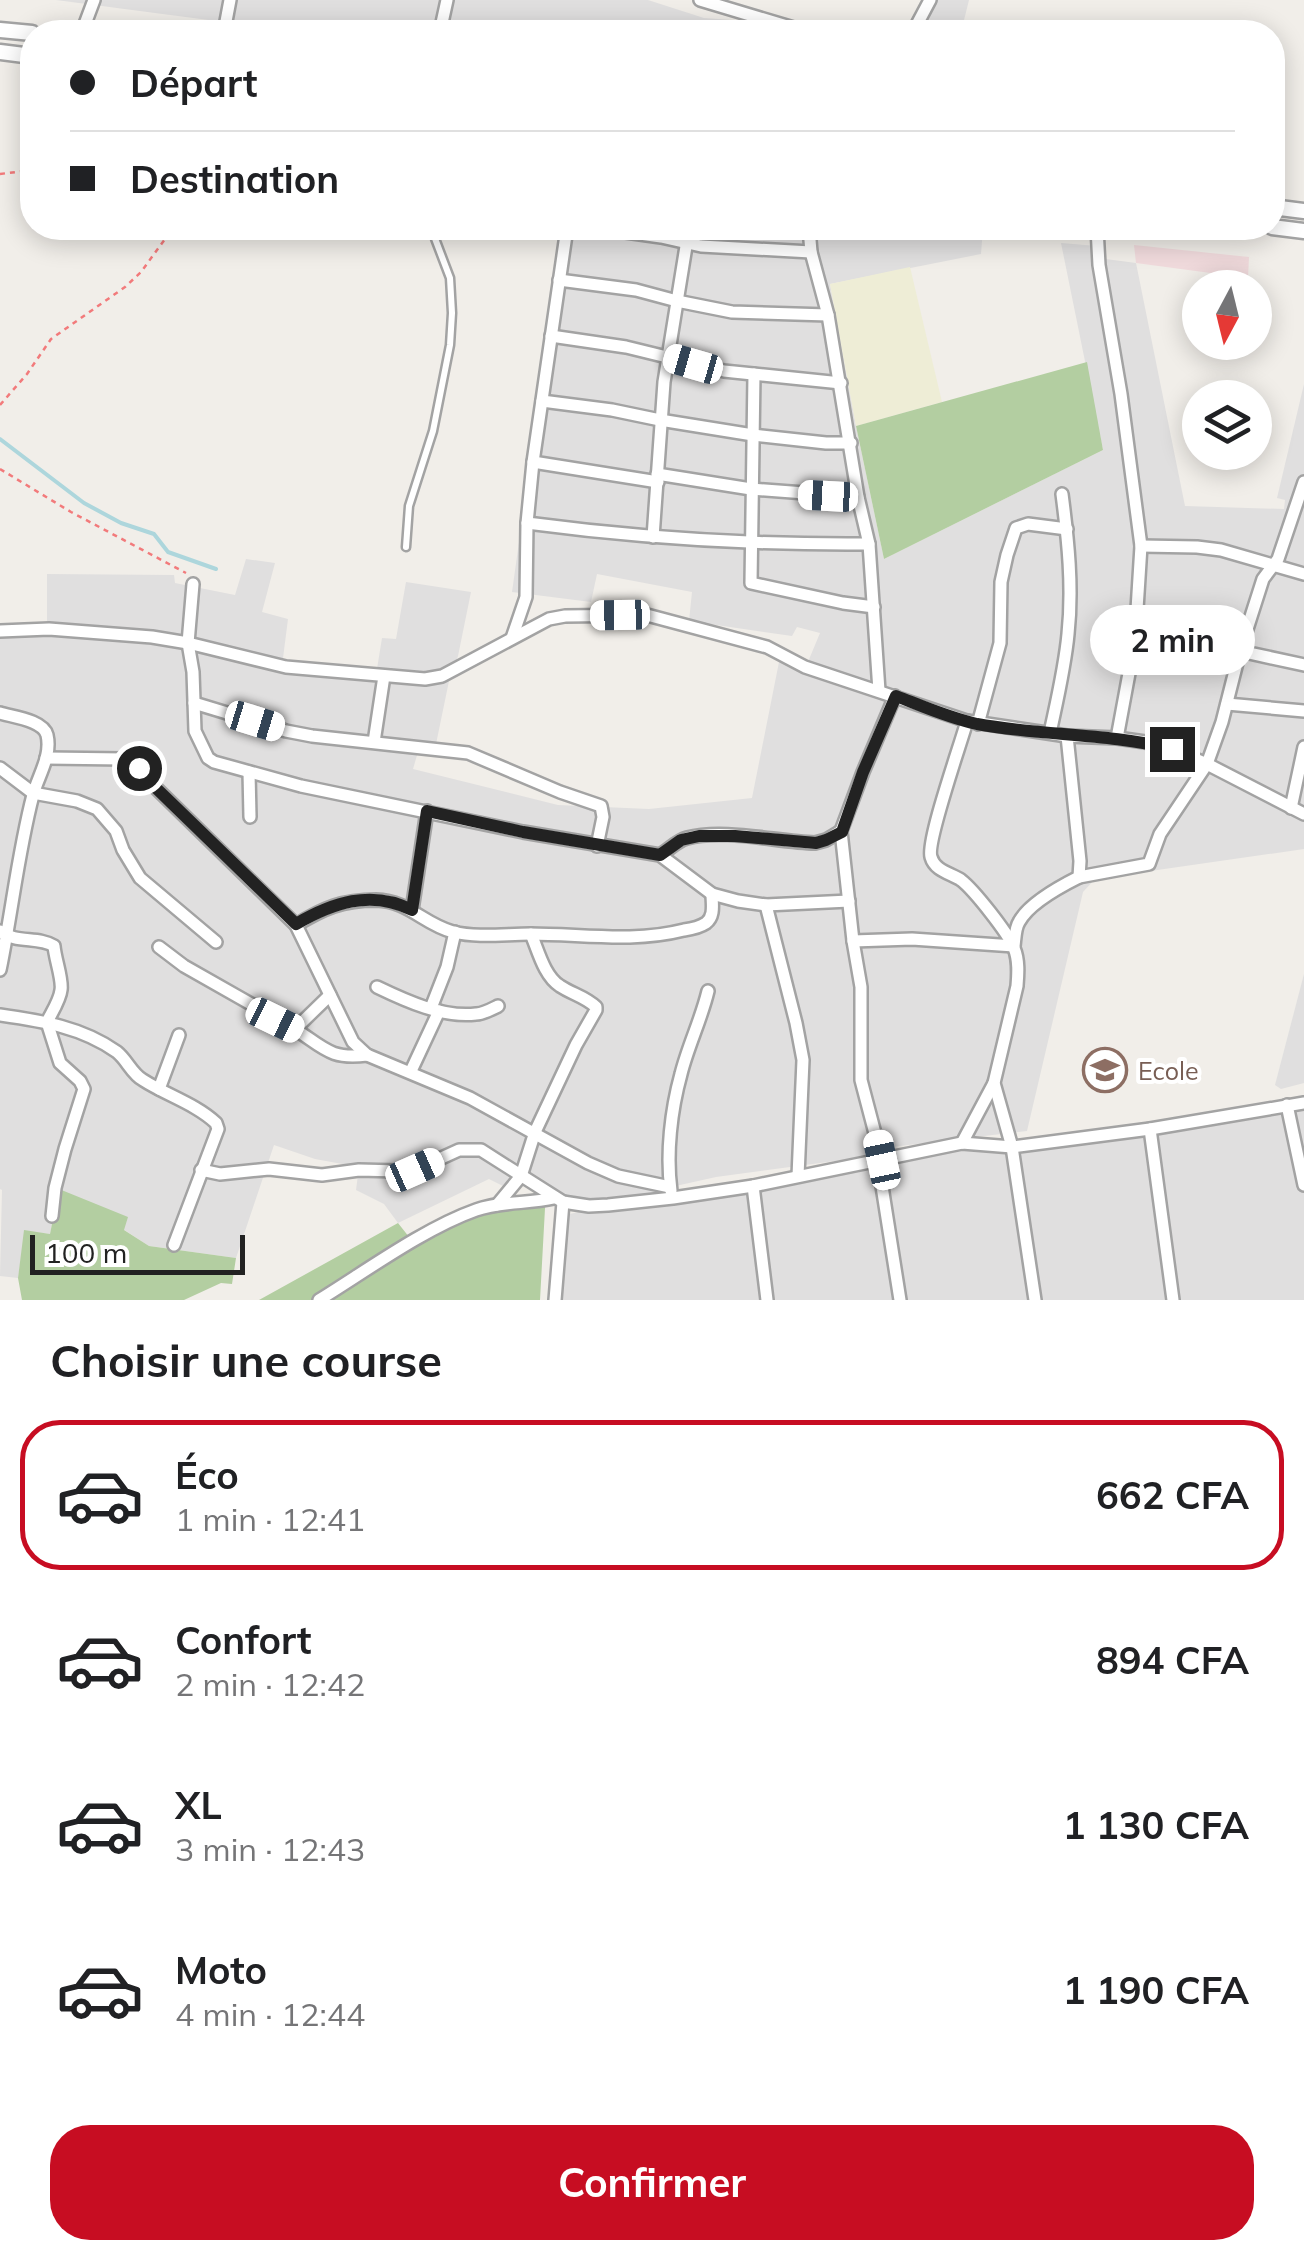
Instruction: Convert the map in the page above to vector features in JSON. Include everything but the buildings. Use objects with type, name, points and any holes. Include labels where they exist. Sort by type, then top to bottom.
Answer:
[{"type":"street","points":[[700,0],[767,20]]},
{"type":"street","points":[[512,638],[526,596],[533,462],[564,240]]},
{"type":"street","points":[[674,240],[812,252]]},
{"type":"street","points":[[652,537],[667,357],[687,240]]},
{"type":"street","points":[[810,240],[828,315],[869,544],[879,691]]},
{"type":"street","points":[[1097,240],[1141,546],[1135,642],[1117,738]]},
{"type":"street","points":[[559,280],[636,290],[732,312],[828,315]]},
{"type":"street","points":[[551,336],[626,347],[724,371],[841,383]]},
{"type":"street","points":[[754,374],[750,581],[874,607]]},
{"type":"street","points":[[542,401],[753,435],[850,443]]},
{"type":"street","points":[[533,462],[751,489],[858,497]]},
{"type":"street","points":[[962,1144],[994,1082],[1018,986],[1014,946],[1019,922],[1048,894],[1079,877],[1151,862],[1160,834],[1207,764],[1262,579],[1274,566],[1300,510],[1304,482]]},
{"type":"street","points":[[1050,734],[1068,634],[1070,600],[1062,494]]},
{"type":"street","points":[[527,523],[652,537],[869,544]]},
{"type":"street","points":[[1014,946],[962,881],[937,867],[930,848],[1000,643],[1001,582],[1016,528],[1028,524],[1067,529]]},
{"type":"street","points":[[1141,546],[1206,547],[1304,574]]},
{"type":"street","points":[[193,584],[188,643],[195,731],[208,758],[220,764],[301,786],[597,846],[660,855],[712,894],[766,905],[848,900]]},
{"type":"street","points":[[0,631],[152,637],[286,667],[434,678],[549,620],[565,616],[647,615],[766,647],[805,667],[973,722],[1050,734],[1117,738],[1172,749],[1304,814]]},
{"type":"street","points":[[1240,651],[1304,665]]},
{"type":"street","points":[[374,742],[384,676]]},
{"type":"street","points":[[896,696],[842,832],[861,986],[861,1080],[880,1160],[900,1300]]},
{"type":"street","points":[[194,702],[286,731],[468,753],[601,806],[597,846]]},
{"type":"street","points":[[1227,704],[1304,711]]},
{"type":"street","points":[[0,713],[36,723],[47,736],[46,758],[33,793],[3,934],[0,970]]},
{"type":"street","points":[[1068,736],[1079,877]]},
{"type":"street","points":[[1291,808],[1304,747]]},
{"type":"street","points":[[46,758],[132,762],[296,924],[353,1042],[367,1055],[470,1098],[588,1163],[671,1193]]},
{"type":"street","points":[[0,768],[33,793],[97,809],[116,831],[140,878],[216,942]]},
{"type":"street","points":[[249,772],[250,818]]},
{"type":"street","points":[[412,910],[427,811]]},
{"type":"street","points":[[660,855],[681,840],[699,836],[816,843],[842,832]]},
{"type":"street","points":[[296,924],[342,902],[397,902],[436,926],[455,932],[637,938],[705,924],[712,913],[712,894]]},
{"type":"street","points":[[766,905],[804,1060],[798,1176]]},
{"type":"street","points":[[410,1071],[435,1010],[455,932]]},
{"type":"street","points":[[3,934],[54,946],[62,983],[47,1022],[60,1062],[84,1089],[55,1188],[52,1216]]},
{"type":"street","points":[[498,1204],[520,1176],[534,1132],[596,1007],[556,983],[531,934]]},
{"type":"street","points":[[853,941],[942,940],[1014,946]]},
{"type":"street","points":[[159,946],[184,966],[335,1056],[367,1055]]},
{"type":"street","points":[[377,986],[435,1010],[478,1014],[498,1006]]},
{"type":"street","points":[[671,1193],[670,1145],[678,1086],[708,991]]},
{"type":"street","points":[[295,1029],[330,994]]},
{"type":"street","points":[[0,1015],[80,1031],[128,1062],[138,1078],[213,1119],[218,1128],[174,1245]]},
{"type":"street","points":[[159,1090],[179,1035]]},
{"type":"street","points":[[994,1082],[1012,1148],[1034,1300]]},
{"type":"street","points":[[318,1300],[437,1228],[498,1204],[558,1200],[589,1206],[752,1186],[962,1144],[1012,1148],[1304,1103]]},
{"type":"street","points":[[1286,1106],[1304,1185]]},
{"type":"street","points":[[1150,1129],[1173,1300]]},
{"type":"street","points":[[201,1170],[220,1174],[270,1168],[322,1175],[359,1170],[415,1170],[469,1149],[480,1150],[558,1200]]},
{"type":"street","points":[[752,1186],[768,1300]]},
{"type":"street","points":[[555,1300],[558,1200]]},
{"type":"lane","points":[[406,547],[410,506],[433,431],[451,329],[450,278],[436,240]]},
{"type":"path","points":[[0,404],[51,339],[142,272],[165,240]]},
{"type":"path","points":[[0,468],[71,512],[184,571],[193,584]]},
{"type":"shaded area","points":[[56,0],[648,0],[704,18],[732,20],[208,20]]},
{"type":"shaded area","points":[[926,0],[969,0],[964,20],[927,20]]},
{"type":"shaded area","points":[[561,240],[982,240],[981,254],[830,284],[884,559],[1103,450],[1061,243],[1097,246],[1098,258],[1136,263],[1185,506],[1284,509],[1285,500],[1277,498],[1304,384],[1304,849],[1095,879],[1083,892],[1027,1131],[866,1150],[865,1157],[716,1177],[671,1187],[672,1197],[961,1142],[1011,1146],[1304,1102],[1304,1300],[555,1300],[561,1216],[604,1206],[537,1186],[522,1174],[509,1189],[489,1179],[398,1223],[384,1204],[356,1190],[359,1167],[315,1159],[274,1145],[236,1258],[149,1246],[123,1229],[127,1218],[59,1190],[50,1234],[25,1231],[18,1278],[0,1276],[0,635],[47,633],[47,574],[174,575],[175,583],[235,595],[246,559],[275,563],[262,612],[288,619],[282,666],[376,675],[382,638],[396,639],[406,582],[471,592],[436,744],[420,745],[413,769],[558,805],[649,809],[752,798],[779,662],[805,669],[820,633],[797,627],[792,636],[689,621],[692,592],[597,574],[591,602],[512,592]]},
{"type":"shaded area","points":[[1134,245],[1249,257],[1248,270],[1188,270],[1136,263]]},
{"type":"shaded area","points":[[1304,974],[1304,1083],[1281,1089],[1275,1085]]},
{"type":"green space","points":[[910,267],[942,402],[856,426],[830,284]]},
{"type":"green space","points":[[1087,362],[1103,450],[884,559],[856,426]]},
{"type":"green space","points":[[59,1189],[128,1217],[124,1230],[149,1246],[236,1258],[232,1284],[221,1283],[184,1300],[22,1300],[18,1278],[24,1230],[50,1234]]},
{"type":"green space","points":[[546,1190],[540,1300],[259,1300],[398,1223],[413,1242],[497,1205]]},
{"type":"waterway","points":[[0,439],[84,503],[121,523],[154,534],[168,552],[216,569]]},
{"type":"place","name":"Ecole","points":[[1105,1070]]},
{"type":"route","points":[[139,768],[296,924],[342,902],[397,902],[412,910],[427,811],[660,855],[681,840],[699,836],[816,843],[826,840],[842,832],[896,696],[978,724],[1117,738],[1172,749]]}]
